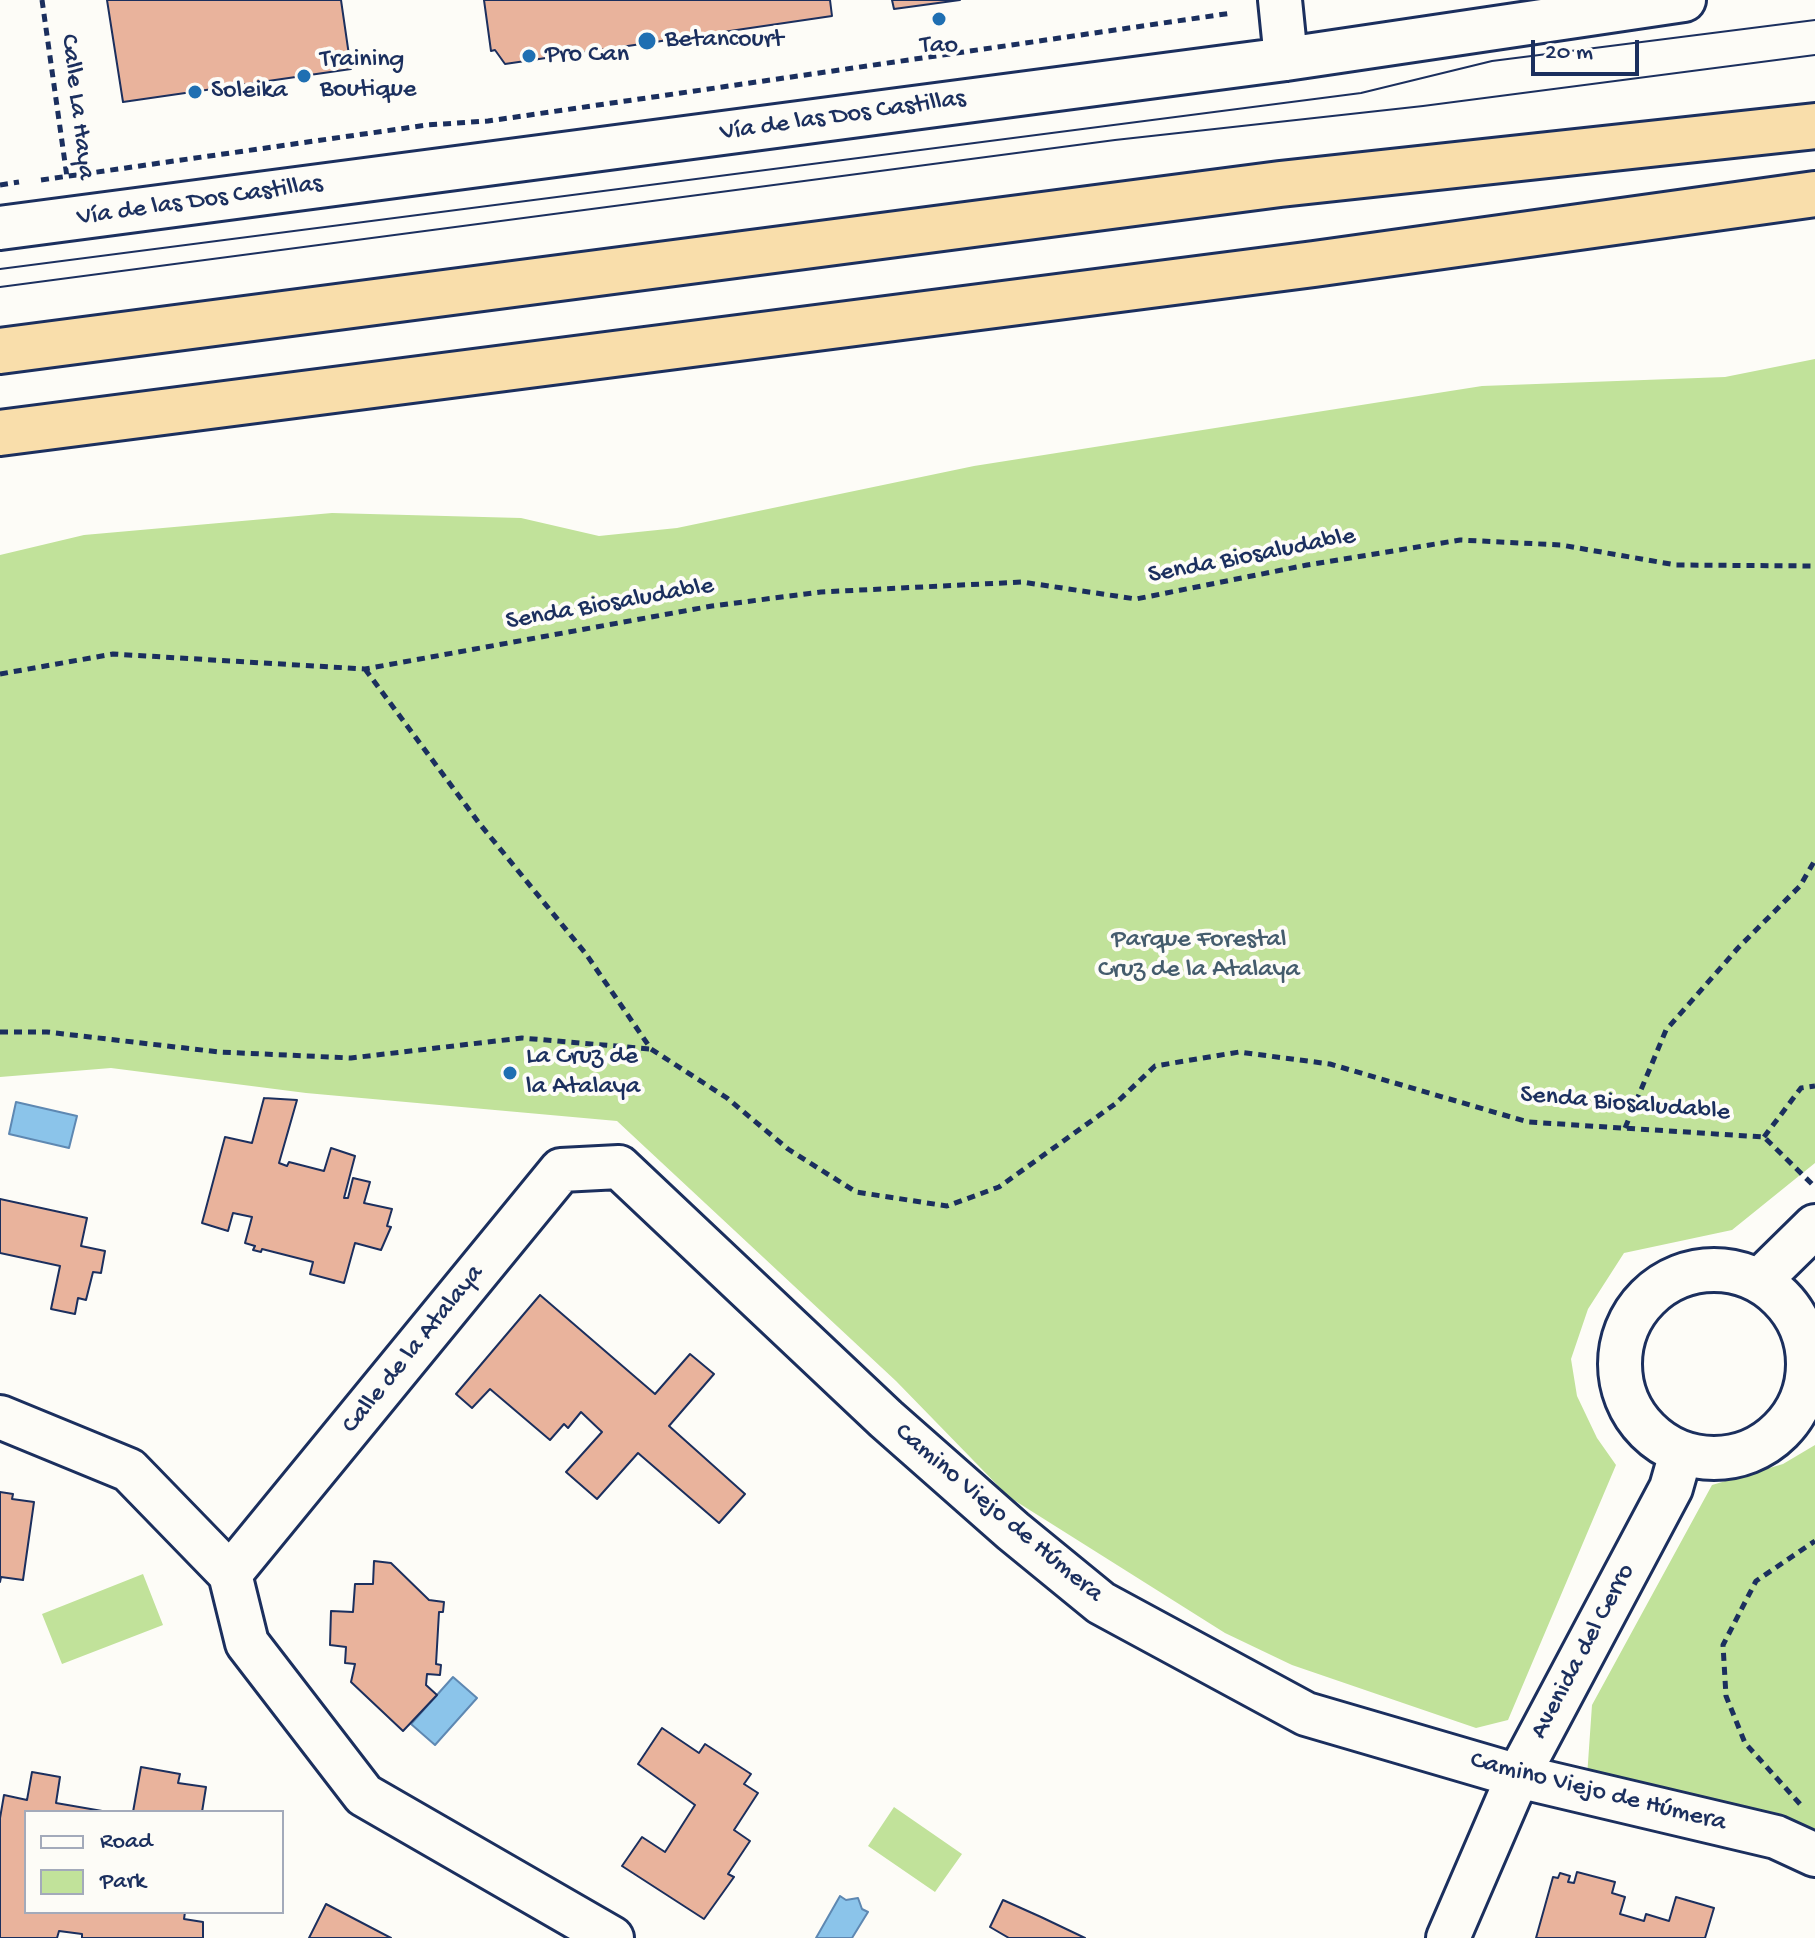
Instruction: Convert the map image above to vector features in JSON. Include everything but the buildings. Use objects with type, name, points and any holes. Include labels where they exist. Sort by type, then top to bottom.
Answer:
[{"type":"highway","points":[[0,351],[1280,184],[1815,126]]},
{"type":"highway","points":[[0,433],[1298,266],[1815,194]]},
{"type":"street","points":[[1280,0],[1286,59]]},
{"type":"street","name":"Vía de las Dos Castillas","points":[[0,228],[1286,59],[1684,0]]},
{"type":"street","name":"Calle de la Atalaya","points":[[230,1574],[561,1170],[619,1167]]},
{"type":"street","name":"Camino Viejo de Húmera","points":[[619,1167],[886,1419],[1013,1531],[1101,1603],[1306,1714],[1518,1776],[1776,1837],[1815,1855]]},
{"type":"street","points":[[1760,1280],[1815,1226]]},
{"type":"street","points":[[1734,1270],[1760,1280],[1798,1318],[1809,1360],[1808,1405],[1759,1447],[1722,1458],[1681,1453],[1633,1416],[1620,1386],[1619,1345],[1634,1309],[1680,1274],[1734,1270]]},
{"type":"street","points":[[0,1417],[129,1470],[230,1574],[247,1643],[364,1795],[612,1938]]},
{"type":"street","name":"Avenida del Cerro","points":[[1448,1938],[1518,1776],[1671,1488],[1681,1453]]},
{"type":"path","name":"Calle La Haya","points":[[42,0],[67,175],[68,220]]},
{"type":"path","points":[[0,185],[427,125],[488,121],[1232,13]]},
{"type":"path","name":"Senda Biosaludable","points":[[0,674],[113,654],[365,669],[712,606],[821,592],[1022,582],[1136,599],[1307,565],[1460,540],[1561,545],[1676,565],[1815,566]]},
{"type":"path","name":"Senda Biosaludable","points":[[365,669],[479,823],[586,954],[651,1049],[727,1098],[788,1149],[856,1192],[947,1206],[999,1187],[1115,1104],[1155,1066],[1239,1052],[1330,1064],[1528,1122],[1764,1137],[1813,1185]]},
{"type":"path","points":[[1625,1128],[1666,1030],[1738,948],[1800,886],[1815,860]]},
{"type":"path","name":"Senda Biosaludable","points":[[0,1032],[47,1032],[219,1052],[351,1058],[522,1038],[651,1049]]},
{"type":"path","points":[[1764,1137],[1801,1088],[1815,1086]]},
{"type":"path","points":[[1805,1810],[1745,1743],[1726,1696],[1723,1645],[1756,1581],[1815,1541]]},
{"type":"green space","name":"Parque Forestal Cruz de la Atalaya","points":[[1815,359],[1815,1163],[1732,1230],[1624,1253],[1588,1309],[1571,1359],[1577,1396],[1597,1438],[1616,1465],[1508,1720],[1476,1728],[1292,1665],[1225,1633],[1009,1497],[896,1381],[617,1121],[306,1093],[111,1068],[0,1077],[0,555],[84,535],[332,513],[521,518],[599,536],[677,528],[974,466],[1482,386],[1725,377]]},
{"type":"green space","points":[[1815,1445],[1815,1839],[1587,1777],[1592,1705],[1712,1485],[1783,1464]]},
{"type":"green space","points":[[143,1574],[163,1625],[62,1664],[42,1614]]},
{"type":"green space","points":[[894,1807],[962,1854],[935,1892],[868,1846]]},
{"type":"water","points":[[16,1102],[77,1116],[69,1148],[9,1134]]},
{"type":"water","points":[[453,1677],[477,1698],[435,1745],[411,1724]]},
{"type":"water","points":[[840,1896],[846,1900],[858,1898],[862,1909],[868,1912],[852,1938],[816,1938]]},
{"type":"tram line","points":[[0,269],[1361,93],[1492,61],[1815,20]]},
{"type":"tram line","points":[[0,287],[1115,140],[1423,106],[1815,55]]},
{"type":"place","name":"Tao","points":[[939,19]]},
{"type":"place","name":"Betancourt","points":[[647,41]]},
{"type":"place","name":"Pro Can","points":[[529,56]]},
{"type":"place","name":"Training Boutique","points":[[304,76]]},
{"type":"place","name":"Soleika","points":[[195,92]]},
{"type":"place","name":"La Cruz de la Atalaya","points":[[510,1073]]}]
